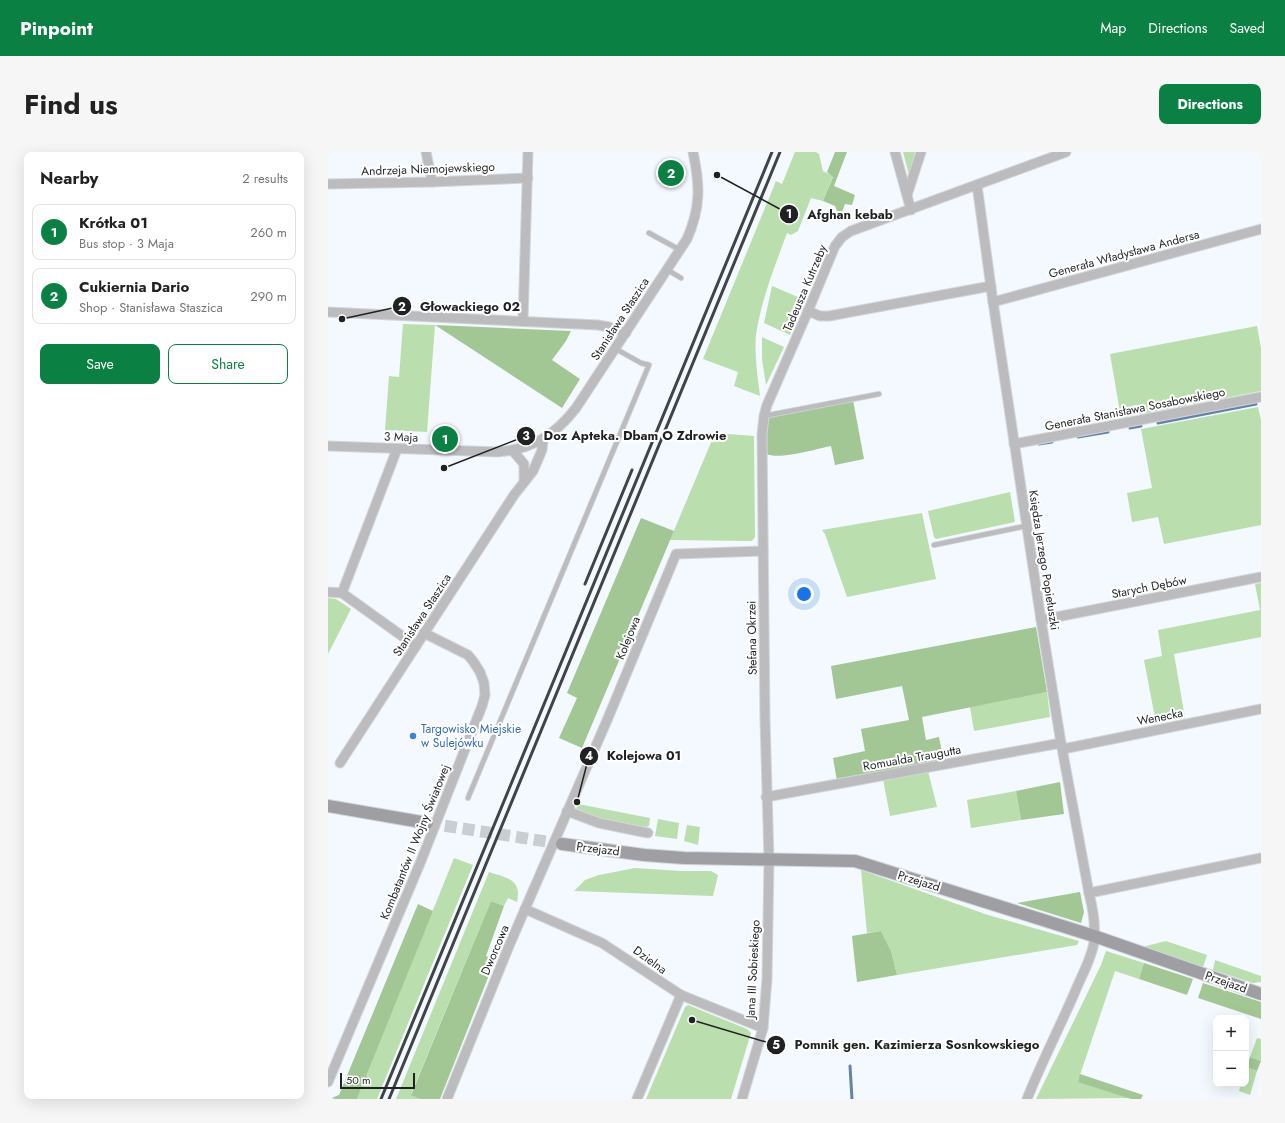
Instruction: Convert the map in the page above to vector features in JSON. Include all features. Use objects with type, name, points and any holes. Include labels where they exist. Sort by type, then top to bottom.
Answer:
[{"type":"street","points":[[426,152],[432,182]]},
{"type":"street","points":[[523,321],[528,152]]},
{"type":"street","name":"Stanisława Staszica","points":[[340,762],[524,482],[533,471],[542,450],[543,439],[562,425],[576,408],[626,334],[666,269],[680,250],[693,226],[698,206],[699,185],[693,152]]},
{"type":"street","points":[[895,152],[911,210]]},
{"type":"street","points":[[907,195],[920,152]]},
{"type":"street","name":"Tadeusza Kutrzeby","points":[[764,416],[767,405],[835,246],[839,241],[851,231],[1066,152]]},
{"type":"street","name":"Andrzeja Niemojewskiego","points":[[328,184],[528,178]]},
{"type":"street","name":"Księdza Jerzego Popiełuszki","points":[[977,185],[993,302],[1041,620],[1062,746],[1094,914],[1094,943],[1087,963],[1062,1021],[1041,1064],[1027,1099]]},
{"type":"street","name":"Generała Władysława Andersa","points":[[993,302],[1261,229]]},
{"type":"street","points":[[808,311],[820,316],[829,316],[991,286]]},
{"type":"street","points":[[328,312],[598,325],[610,327],[626,334]]},
{"type":"street","name":"Generała Stanisława Sosabowskiego","points":[[1014,444],[1261,397]]},
{"type":"street","name":"Stefana Okrzei","points":[[764,416],[762,435],[763,551],[766,797],[769,860]]},
{"type":"street","name":"3 Maja","points":[[328,446],[489,452],[513,451],[528,447],[543,439]]},
{"type":"street","points":[[342,593],[397,449]]},
{"type":"street","points":[[513,451],[524,464],[524,482]]},
{"type":"street","name":"Kolejowa","points":[[567,811],[608,718],[676,554],[763,551]]},
{"type":"street","name":"Starych Dębów","points":[[1041,620],[1261,577]]},
{"type":"street","points":[[328,592],[342,593],[416,646]]},
{"type":"street","name":"Kombatantów II Wojny Światowej","points":[[328,1082],[421,861],[485,695],[484,684],[480,672],[468,655],[424,633]]},
{"type":"street","name":"Wenecka","points":[[1062,746],[1261,709]]},
{"type":"street","name":"Romualda Traugutta","points":[[766,797],[1062,746]]},
{"type":"street","points":[[328,806],[427,824]]},
{"type":"street","points":[[567,811],[599,823],[648,833]]},
{"type":"street","name":"Dworcowa","points":[[448,1099],[506,952],[567,811]]},
{"type":"street","name":"Przejazd","points":[[562,844],[644,855],[677,857],[855,861],[1094,936],[1261,994]]},
{"type":"street","points":[[1089,894],[1261,858]]},
{"type":"street","name":"Jana III Sobieskiego","points":[[742,1099],[763,1028],[767,979],[769,860]]},
{"type":"street","name":"Dzielna","points":[[525,909],[602,943],[665,986],[681,995],[763,1028]]},
{"type":"street","points":[[637,1099],[681,995]]},
{"type":"lane","points":[[649,233],[680,250]]},
{"type":"lane","points":[[666,269],[681,278]]},
{"type":"lane","points":[[468,798],[649,365],[641,363],[616,349]]},
{"type":"lane","points":[[764,416],[880,394]]},
{"type":"lane","points":[[934,545],[1026,526]]},
{"type":"green space","points":[[795,152],[816,152],[819,154],[823,171],[833,176],[823,201],[811,198],[798,231],[791,235],[787,233],[769,283],[761,309],[756,335],[756,357],[760,396],[734,386],[738,372],[703,359],[776,181],[782,184]]},
{"type":"green space","points":[[835,152],[847,152],[834,186],[855,195],[852,205],[845,204],[840,218],[835,206],[823,201],[833,177],[827,172]]},
{"type":"green space","points":[[903,152],[915,152],[909,175]]},
{"type":"green space","points":[[772,286],[805,300],[790,335],[764,323]]},
{"type":"green space","points":[[403,324],[435,325],[427,432],[385,430],[389,376],[399,377]]},
{"type":"green space","points":[[435,325],[571,331],[566,341],[552,360],[580,379],[562,408]]},
{"type":"green space","points":[[1257,326],[1261,348],[1261,391],[1121,418],[1110,354]]},
{"type":"green space","points":[[762,337],[784,347],[766,385],[762,359]]},
{"type":"green space","points":[[853,400],[864,459],[835,465],[831,446],[789,455],[772,456],[766,454],[767,417]]},
{"type":"green space","points":[[1258,407],[1261,420],[1261,525],[1164,544],[1158,517],[1132,522],[1127,493],[1152,488],[1141,429]]},
{"type":"green space","points":[[715,433],[754,436],[755,537],[752,541],[670,540]]},
{"type":"green space","points":[[1010,492],[1015,522],[936,539],[934,537],[928,511]]},
{"type":"green space","points":[[922,513],[936,579],[847,597],[825,534],[822,530]]},
{"type":"green space","points":[[641,518],[674,531],[582,748],[559,738],[577,698],[567,693]]},
{"type":"green space","points":[[1261,583],[1261,637],[1174,654],[1185,718],[1156,723],[1144,660],[1162,656],[1158,630],[1260,610],[1255,584]]},
{"type":"green space","points":[[328,598],[336,599],[351,609],[328,654]]},
{"type":"green space","points":[[1036,627],[1047,692],[922,717],[926,740],[939,737],[944,762],[837,781],[833,758],[865,751],[861,729],[909,720],[902,686],[836,699],[831,666]]},
{"type":"green space","points":[[1047,692],[1050,717],[974,731],[970,707]]},
{"type":"green space","points":[[928,771],[937,807],[890,816],[883,779]]},
{"type":"green space","points":[[1060,782],[1064,814],[1021,820],[1016,791]]},
{"type":"green space","points":[[1016,791],[1021,820],[971,828],[967,800]]},
{"type":"green space","points":[[578,804],[650,818],[649,826],[646,827],[603,819],[576,810]]},
{"type":"green space","points":[[658,819],[679,823],[677,839],[655,836]]},
{"type":"green space","points":[[687,825],[700,827],[698,845],[684,841]]},
{"type":"green space","points":[[454,858],[473,865],[377,1099],[357,1099]]},
{"type":"green space","points":[[635,868],[711,871],[718,875],[713,896],[574,891],[585,880],[599,875]]},
{"type":"green space","points":[[861,870],[988,915],[1079,941],[1077,945],[897,975],[891,951],[881,931],[867,933]]},
{"type":"green space","points":[[489,872],[507,878],[515,884],[518,894],[517,902],[508,898],[504,906],[491,901],[411,1094],[420,1099],[396,1099]]},
{"type":"green space","points":[[1080,892],[1084,912],[1081,923],[1017,903]]},
{"type":"green space","points":[[491,901],[504,906],[486,956],[495,960],[440,1099],[420,1099],[411,1095]]},
{"type":"green space","points":[[418,904],[433,911],[357,1099],[329,1099],[339,1095]]},
{"type":"green space","points":[[881,931],[891,951],[897,975],[857,982],[852,936]]},
{"type":"green space","points":[[1166,941],[1207,955],[1203,967],[1142,947]]},
{"type":"green space","points":[[1106,951],[1144,963],[1139,979],[1115,971],[1078,1081],[1129,1098],[1036,1099],[1101,965]]},
{"type":"green space","points":[[1215,960],[1261,976],[1261,982],[1253,983],[1213,970]]},
{"type":"green space","points":[[1144,963],[1193,979],[1187,995],[1139,979]]},
{"type":"green space","points":[[1203,983],[1261,1002],[1261,1019],[1249,1015],[1198,998]]},
{"type":"green space","points":[[688,1005],[747,1029],[751,1033],[731,1099],[646,1099],[685,1007]]},
{"type":"green space","points":[[1257,1038],[1261,1039],[1261,1061],[1250,1057]]},
{"type":"green space","points":[[1250,1057],[1261,1061],[1257,1071],[1249,1068]]},
{"type":"green space","points":[[1249,1068],[1257,1071],[1250,1095],[1239,1091],[1240,1087],[1249,1087]]},
{"type":"green space","points":[[1080,1074],[1143,1095],[1141,1099],[1131,1099],[1078,1082]]},
{"type":"waterway","points":[[1158,423],[1256,404]]},
{"type":"waterway","points":[[1130,428],[1141,426]]},
{"type":"waterway","points":[[1078,437],[1108,432]]},
{"type":"waterway","points":[[1039,444],[1052,442]]},
{"type":"waterway","points":[[850,1066],[852,1099]]},
{"type":"tunnel","points":[[427,823],[562,844]]},
{"type":"railway","points":[[381,1099],[772,152]]},
{"type":"railway","points":[[389,1099],[780,152]]},
{"type":"railway","points":[[585,584],[632,470]]},
{"type":"place","name":"Cukiernia Dario","points":[[671,173]]},
{"type":"place","name":"Afghan kebab","points":[[717,175]]},
{"type":"place","name":"Głowackiego 02","points":[[342,319]]},
{"type":"place","name":"Krótka 01","points":[[445,439]]},
{"type":"place","name":"Doz Apteka. Dbam O Zdrowie","points":[[444,468]]},
{"type":"place","name":"Targowisko Miejskie w Sulejówku","points":[[413,736]]},
{"type":"place","name":"Kolejowa 01","points":[[577,802]]},
{"type":"place","name":"Pomnik gen. Kazimierza Sosnkowskiego","points":[[692,1020]]}]
